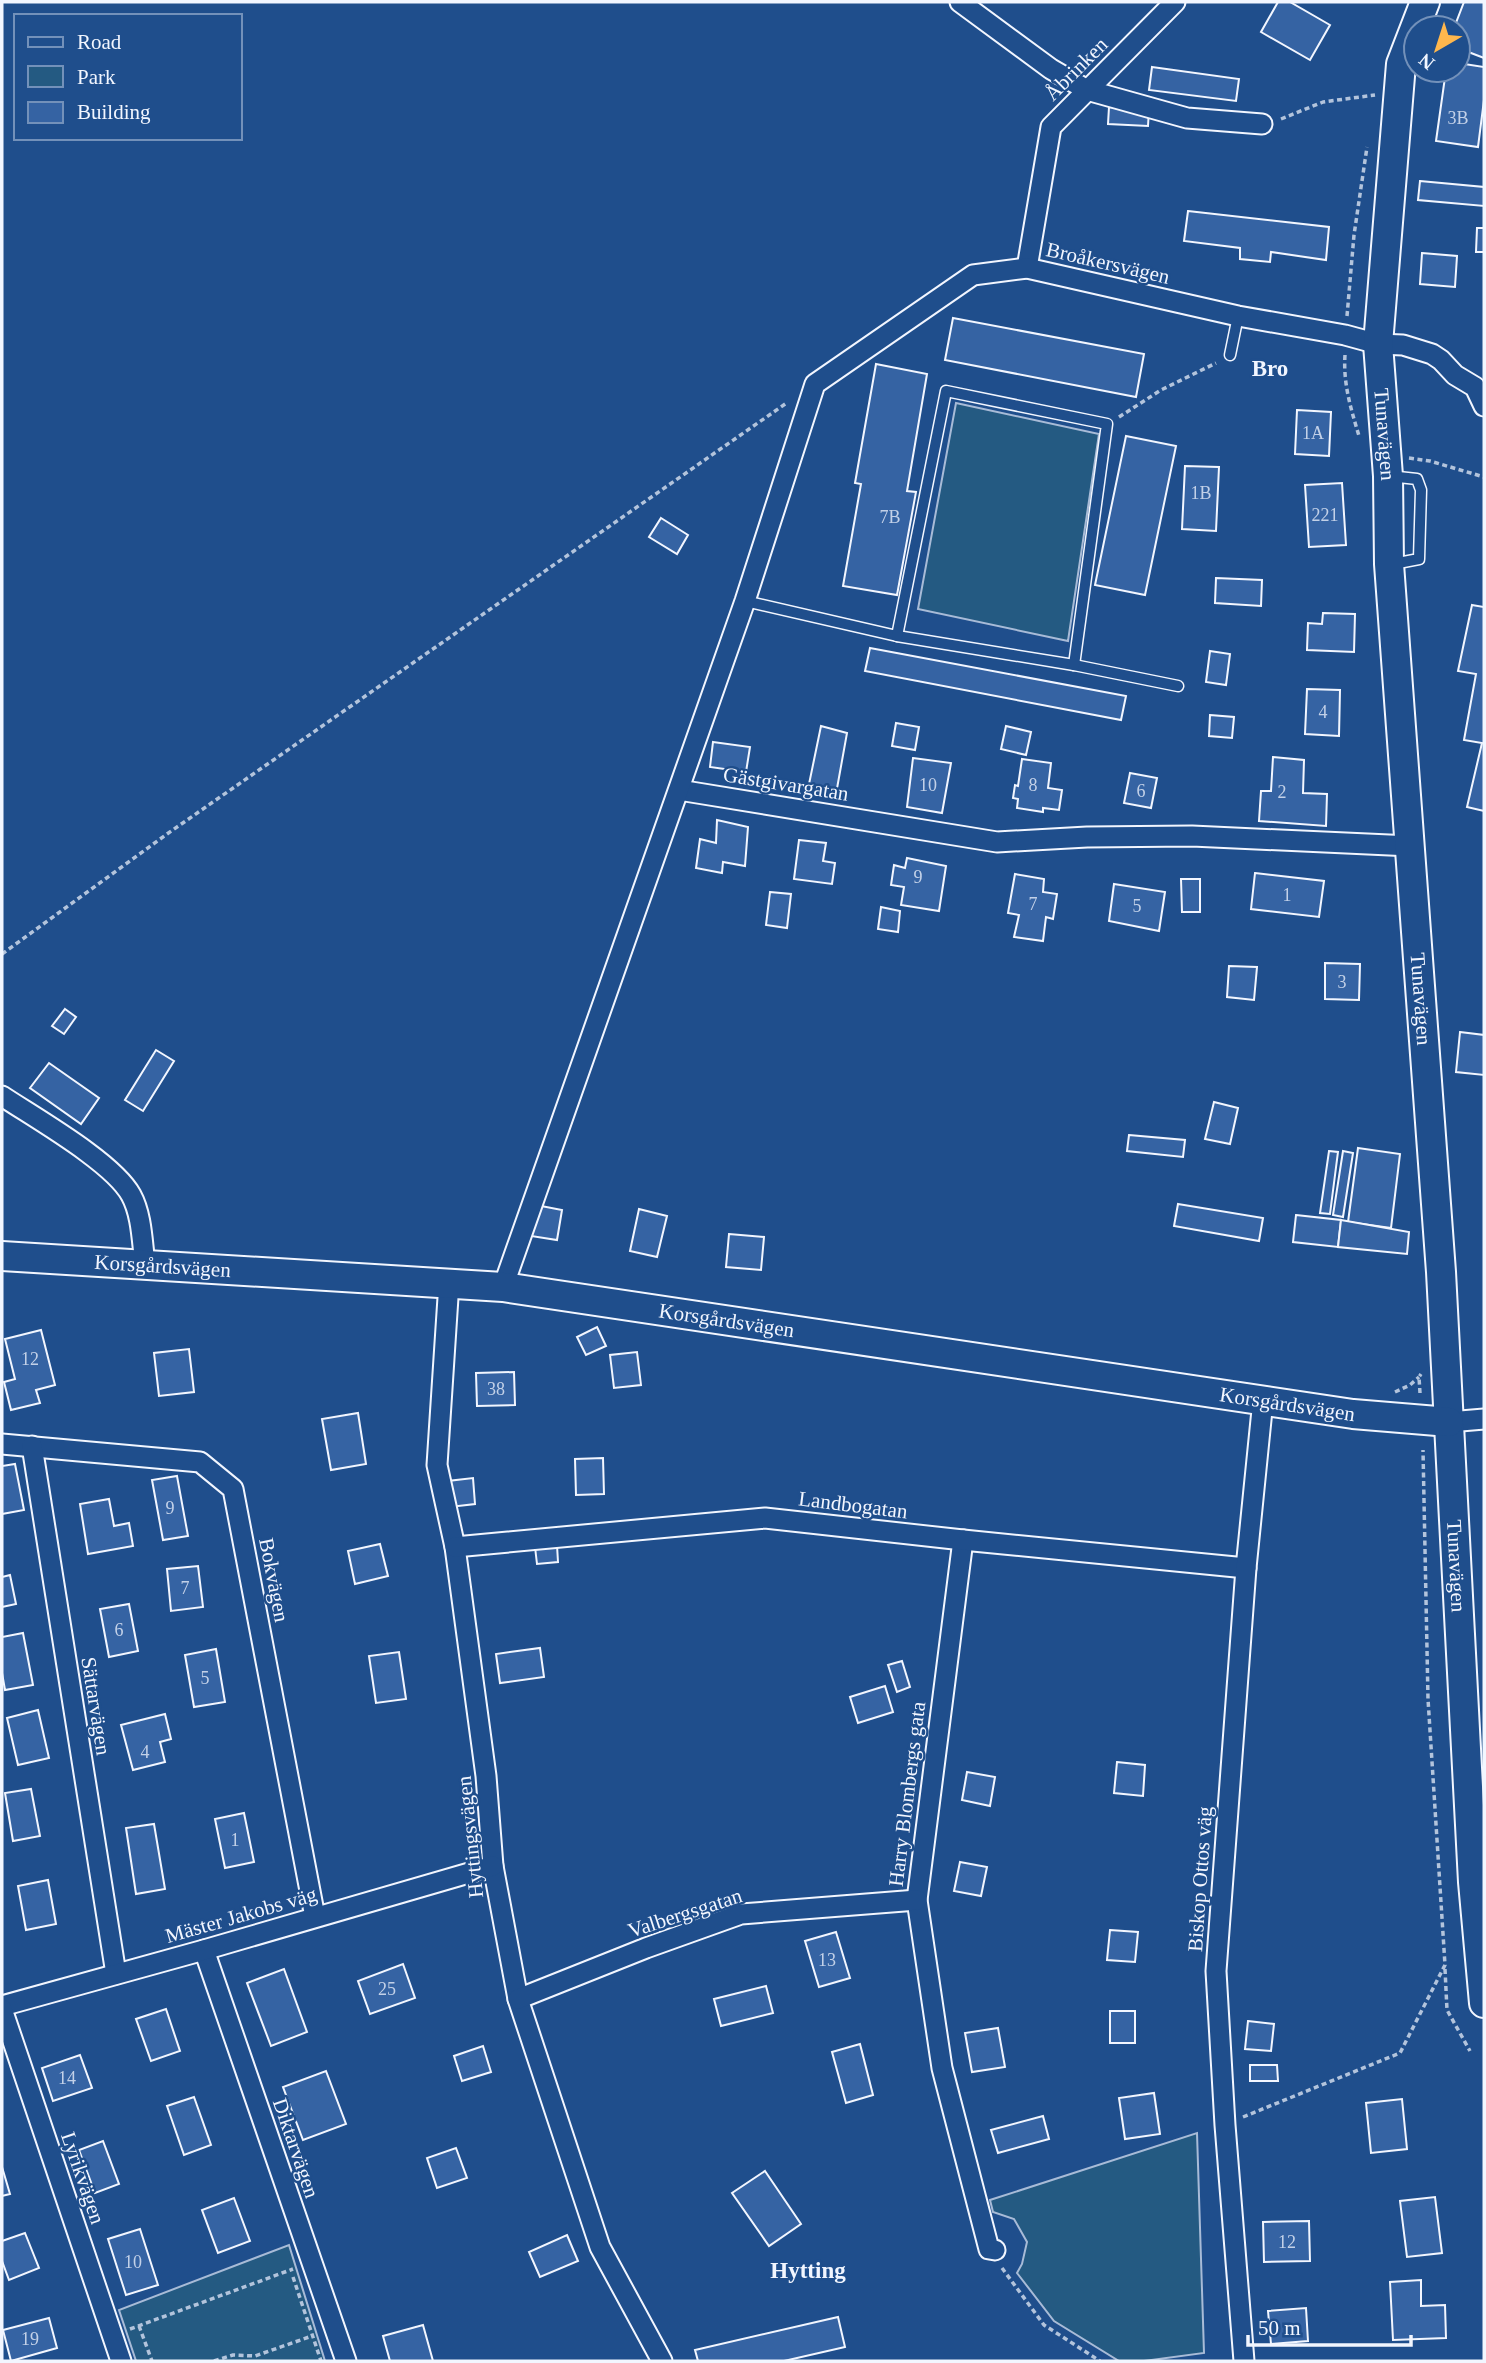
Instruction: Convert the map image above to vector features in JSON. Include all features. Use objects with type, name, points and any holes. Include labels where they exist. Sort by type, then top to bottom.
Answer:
[{"type":"street","points":[[960,2],[1051,69],[1087,90],[1187,118],[1262,124]]},
{"type":"street","name":"Åbrinken","points":[[1027,268],[1051,127],[1175,2]]},
{"type":"street","name":"Tunavägen","points":[[1425,2],[1401,64],[1378,345],[1388,475],[1389,564],[1441,1272],[1436,1421],[1484,2003]]},
{"type":"street","name":"Broåkersvägen","points":[[815,383],[973,275],[1027,268],[1238,316],[1345,335],[1378,345],[1403,345],[1432,354],[1455,375],[1480,383]]},
{"type":"street","points":[[503,1287],[745,601],[815,383]]},
{"type":"street","points":[[1480,383],[1484,406]]},
{"type":"street","name":"Gästgivargatan","points":[[678,790],[997,842],[1087,837],[1192,836],[1411,846]]},
{"type":"street","points":[[2,1096],[106,1166],[131,1195],[141,1229],[145,1264]]},
{"type":"street","name":"Korsgårdsvägen","points":[[2,1256],[503,1287],[1353,1414],[1436,1421]]},
{"type":"street","name":"Hyttingsvägen","points":[[449,1282],[437,1465],[455,1548],[486,1776],[493,1866],[518,1999],[600,2247],[662,2361]]},
{"type":"street","name":"Biskop Ottos väg","points":[[1244,2361],[1216,1971],[1246,1568],[1263,1400]]},
{"type":"street","points":[[1436,1421],[1484,1419]]},
{"type":"street","name":"Bokvägen","points":[[2,1444],[200,1462],[233,1489],[315,1917]]},
{"type":"street","name":"Sättarvägen","points":[[32,1446],[116,1974]]},
{"type":"street","name":"Landbogatan","points":[[455,1548],[765,1517],[1246,1568]]},
{"type":"street","name":"Harry Blombergs gata","points":[[963,1540],[917,1900],[942,2068],[992,2250]]},
{"type":"street","name":"Mäster Jakobs väg","points":[[2,2008],[493,1866]]},
{"type":"street","name":"Valbergsgatan","points":[[518,1999],[741,1914],[917,1900]]},
{"type":"street","name":"Diktarvägen","points":[[204,1950],[346,2361]]},
{"type":"street","name":"Lyrikvägen","points":[[2,2008],[121,2361]]},
{"type":"lane","points":[[1230,355],[1238,316]]},
{"type":"lane","points":[[897,636],[946,391],[1107,424],[1074,665]]},
{"type":"lane","points":[[745,601],[897,636],[1074,665],[1178,686]]},
{"type":"path","points":[[1262,124],[1323,102],[1375,95]]},
{"type":"path","points":[[1345,335],[1344,372],[1347,398],[1359,438]]},
{"type":"path","points":[[1107,424],[1161,390],[1230,355]]},
{"type":"path","points":[[2,954],[167,834],[815,383]]},
{"type":"path","points":[[1427,1365],[1419,1377],[1436,1421],[1428,1699],[1447,2010],[1470,2051]]},
{"type":"path","points":[[1225,2125],[1400,2053],[1445,1965]]},
{"type":"path","points":[[992,2250],[1044,2325],[1098,2361]]},
{"type":"path","points":[[113,2336],[312,2262]]},
{"type":"path","points":[[291,2270],[321,2361]]},
{"type":"path","points":[[139,2326],[152,2361]]},
{"type":"path","points":[[214,2361],[233,2355],[255,2356],[312,2336]]},
{"type":"green space","points":[[956,403],[1099,434],[1068,641],[918,609]]},
{"type":"green space","points":[[1197,2133],[1204,2353],[1144,2361],[1119,2361],[1054,2321],[1017,2273],[1027,2242],[1014,2219],[993,2212],[990,2200]]},
{"type":"green space","points":[[289,2245],[325,2361],[136,2361],[119,2310]]},
{"type":"building","points":[[1278,2],[1290,2],[1330,25],[1310,60],[1261,32]]},
{"type":"building","points":[[1464,2],[1484,2],[1484,58],[1472,53],[1472,14],[1459,14]]},
{"type":"building","points":[[1472,65],[1484,67],[1484,100],[1478,147],[1436,141],[1444,84],[1472,84]]},
{"type":"building","points":[[1152,67],[1239,79],[1236,101],[1149,90]]},
{"type":"building","points":[[1109,107],[1149,109],[1148,126],[1108,124]]},
{"type":"building","points":[[1420,181],[1484,187],[1484,206],[1418,200]]},
{"type":"building","points":[[1188,211],[1329,227],[1326,260],[1271,252],[1270,262],[1240,259],[1240,248],[1184,241]]},
{"type":"building","points":[[1477,228],[1484,228],[1484,252],[1476,252]]},
{"type":"building","points":[[1422,253],[1457,256],[1455,287],[1420,284]]},
{"type":"building","points":[[953,318],[1144,354],[1136,397],[945,360]]},
{"type":"building","points":[[876,364],[927,374],[907,491],[916,492],[897,595],[843,586],[861,484],[855,483]]},
{"type":"building","points":[[1297,410],[1331,412],[1329,456],[1295,454]]},
{"type":"building","points":[[1126,436],[1176,446],[1145,595],[1095,585]]},
{"type":"building","points":[[1185,466],[1219,467],[1216,531],[1182,529]]},
{"type":"building","points":[[1342,483],[1346,545],[1309,547],[1305,485]]},
{"type":"building","points":[[661,518],[688,535],[677,554],[649,537]]},
{"type":"building","points":[[1216,578],[1262,580],[1261,606],[1215,603]]},
{"type":"building","points":[[1472,605],[1484,607],[1484,811],[1467,807],[1482,743],[1464,740],[1476,674],[1458,671]]},
{"type":"building","points":[[1323,613],[1355,614],[1354,652],[1307,650],[1308,623],[1322,624]]},
{"type":"building","points":[[870,648],[1126,696],[1121,720],[865,671]]},
{"type":"building","points":[[1210,651],[1230,654],[1226,685],[1206,682]]},
{"type":"building","points":[[1307,689],[1340,690],[1339,736],[1305,734]]},
{"type":"building","points":[[1210,715],[1234,717],[1232,738],[1209,736]]},
{"type":"building","points":[[896,723],[919,727],[915,750],[892,746]]},
{"type":"building","points":[[821,726],[847,733],[836,794],[808,789]]},
{"type":"building","points":[[1006,726],[1031,732],[1026,755],[1001,749]]},
{"type":"building","points":[[713,742],[750,747],[746,772],[710,767]]},
{"type":"building","points":[[1273,757],[1304,760],[1303,793],[1327,794],[1326,826],[1259,821],[1261,791],[1271,791]]},
{"type":"building","points":[[913,758],[951,763],[942,813],[907,807]]},
{"type":"building","points":[[1022,759],[1051,763],[1048,788],[1062,790],[1059,810],[1043,808],[1043,812],[1017,808],[1018,799],[1013,798],[1015,785],[1018,786]]},
{"type":"building","points":[[1130,773],[1157,778],[1151,808],[1124,803]]},
{"type":"building","points":[[717,820],[748,827],[745,866],[723,862],[722,873],[696,868],[700,839],[716,843]]},
{"type":"building","points":[[799,840],[826,843],[823,861],[835,863],[832,884],[794,879]]},
{"type":"building","points":[[907,858],[946,866],[939,911],[901,905],[904,887],[891,885],[894,865],[905,868]]},
{"type":"building","points":[[1255,873],[1324,881],[1319,917],[1251,909]]},
{"type":"building","points":[[1015,874],[1044,879],[1043,892],[1057,894],[1053,919],[1046,917],[1043,941],[1014,937],[1019,915],[1008,913]]},
{"type":"building","points":[[1181,879],[1200,879],[1200,912],[1182,912]]},
{"type":"building","points":[[1114,884],[1165,892],[1159,931],[1109,921]]},
{"type":"building","points":[[770,892],[791,894],[787,928],[766,925]]},
{"type":"building","points":[[881,907],[900,911],[898,932],[878,929]]},
{"type":"building","points":[[1325,963],[1360,964],[1359,1000],[1325,999]]},
{"type":"building","points":[[1229,966],[1257,967],[1254,1000],[1227,997]]},
{"type":"building","points":[[65,1009],[76,1017],[64,1034],[52,1026]]},
{"type":"building","points":[[1460,1032],[1484,1035],[1484,1075],[1456,1072]]},
{"type":"building","points":[[156,1050],[174,1061],[143,1111],[125,1100]]},
{"type":"building","points":[[49,1063],[99,1098],[81,1124],[30,1088]]},
{"type":"building","points":[[1214,1102],[1238,1108],[1230,1144],[1205,1139]]},
{"type":"building","points":[[1129,1135],[1185,1140],[1183,1157],[1127,1151]]},
{"type":"building","points":[[1358,1148],[1400,1154],[1391,1228],[1348,1222]]},
{"type":"building","points":[[1329,1151],[1338,1152],[1330,1214],[1320,1213]]},
{"type":"building","points":[[1343,1151],[1353,1153],[1343,1217],[1333,1215]]},
{"type":"building","points":[[1178,1204],[1263,1218],[1259,1241],[1174,1226]]},
{"type":"building","points":[[536,1205],[562,1210],[557,1240],[531,1236]]},
{"type":"building","points":[[639,1209],[667,1216],[657,1257],[630,1251]]},
{"type":"building","points":[[1296,1215],[1341,1220],[1338,1247],[1293,1242]]},
{"type":"building","points":[[1341,1220],[1409,1232],[1407,1254],[1338,1247]]},
{"type":"building","points":[[729,1234],[764,1237],[761,1270],[726,1267]]},
{"type":"building","points":[[597,1327],[606,1346],[586,1355],[577,1337]]},
{"type":"building","points":[[41,1330],[55,1385],[36,1390],[40,1403],[11,1410],[4,1382],[15,1379],[5,1339]]},
{"type":"building","points":[[189,1349],[194,1392],[159,1396],[154,1353]]},
{"type":"building","points":[[637,1352],[641,1385],[614,1388],[610,1355]]},
{"type":"building","points":[[514,1372],[515,1405],[477,1406],[476,1373]]},
{"type":"building","points":[[358,1413],[366,1464],[331,1470],[322,1419]]},
{"type":"building","points":[[603,1458],[604,1494],[576,1495],[575,1459]]},
{"type":"building","points":[[15,1464],[24,1510],[2,1514],[2,1466]]},
{"type":"building","points":[[177,1476],[188,1536],[163,1540],[152,1480]]},
{"type":"building","points":[[473,1478],[475,1504],[450,1507],[448,1481]]},
{"type":"building","points":[[109,1499],[114,1526],[129,1523],[133,1546],[88,1554],[80,1504]]},
{"type":"building","points":[[380,1544],[388,1576],[355,1584],[348,1551]]},
{"type":"building","points":[[557,1545],[558,1562],[537,1564],[535,1547]]},
{"type":"building","points":[[198,1566],[203,1607],[171,1611],[167,1569]]},
{"type":"building","points":[[10,1575],[16,1604],[2,1607],[2,1577]]},
{"type":"building","points":[[129,1604],[138,1651],[109,1657],[100,1609]]},
{"type":"building","points":[[23,1633],[33,1685],[5,1690],[2,1637]]},
{"type":"building","points":[[540,1648],[544,1677],[500,1683],[496,1654]]},
{"type":"building","points":[[216,1649],[225,1702],[194,1707],[185,1655]]},
{"type":"building","points":[[399,1652],[406,1699],[376,1703],[369,1656]]},
{"type":"building","points":[[902,1661],[910,1687],[897,1692],[888,1665]]},
{"type":"building","points":[[885,1686],[893,1712],[858,1723],[850,1697]]},
{"type":"building","points":[[38,1710],[49,1758],[18,1765],[7,1718]]},
{"type":"building","points":[[165,1714],[171,1739],[160,1742],[165,1762],[133,1770],[121,1725]]},
{"type":"building","points":[[1117,1762],[1145,1765],[1143,1796],[1114,1793]]},
{"type":"building","points":[[967,1772],[995,1777],[990,1806],[962,1800]]},
{"type":"building","points":[[31,1789],[40,1836],[13,1841],[5,1793]]},
{"type":"building","points":[[244,1813],[254,1862],[225,1868],[215,1819]]},
{"type":"building","points":[[154,1824],[165,1889],[136,1894],[126,1828]]},
{"type":"building","points":[[960,1862],[987,1867],[981,1896],[954,1891]]},
{"type":"building","points":[[48,1880],[56,1924],[26,1930],[18,1886]]},
{"type":"building","points":[[1110,1930],[1138,1932],[1135,1962],[1107,1960]]},
{"type":"building","points":[[836,1932],[850,1978],[819,1987],[805,1941]]},
{"type":"building","points":[[403,1964],[415,1998],[370,2014],[358,1981]]},
{"type":"building","points":[[284,1969],[307,2032],[271,2046],[247,1983]]},
{"type":"building","points":[[766,1986],[773,2013],[721,2026],[714,1999]]},
{"type":"building","points":[[166,2009],[180,2051],[151,2061],[136,2019]]},
{"type":"building","points":[[1110,2011],[1135,2011],[1135,2043],[1110,2043]]},
{"type":"building","points":[[1248,2021],[1274,2024],[1271,2051],[1245,2049]]},
{"type":"building","points":[[998,2028],[1005,2067],[972,2072],[965,2033]]},
{"type":"building","points":[[860,2044],[873,2095],[846,2103],[832,2052]]},
{"type":"building","points":[[483,2046],[491,2072],[462,2081],[454,2056]]},
{"type":"building","points":[[80,2055],[92,2088],[53,2101],[42,2068]]},
{"type":"building","points":[[1250,2065],[1277,2065],[1278,2081],[1250,2081]]},
{"type":"building","points":[[326,2071],[346,2124],[303,2140],[283,2087]]},
{"type":"building","points":[[1154,2093],[1160,2134],[1125,2139],[1119,2098]]},
{"type":"building","points":[[194,2097],[211,2145],[184,2155],[167,2106]]},
{"type":"building","points":[[1402,2099],[1407,2149],[1371,2153],[1366,2103]]},
{"type":"building","points":[[1043,2116],[1049,2139],[998,2153],[991,2130]]},
{"type":"building","points":[[103,2141],[119,2184],[95,2193],[79,2150]]},
{"type":"building","points":[[456,2148],[467,2178],[437,2188],[427,2158]]},
{"type":"building","points":[[2,2167],[10,2194],[2,2196]]},
{"type":"building","points":[[765,2171],[801,2224],[769,2246],[732,2193]]},
{"type":"building","points":[[1435,2197],[1442,2253],[1407,2257],[1400,2201]]},
{"type":"building","points":[[234,2198],[250,2241],[218,2253],[202,2210]]},
{"type":"building","points":[[1309,2221],[1310,2261],[1264,2262],[1263,2222]]},
{"type":"building","points":[[140,2229],[158,2285],[126,2295],[108,2239]]},
{"type":"building","points":[[25,2233],[39,2268],[9,2280],[2,2261],[2,2241]]},
{"type":"building","points":[[567,2235],[578,2261],[540,2277],[529,2252]]},
{"type":"building","points":[[1421,2280],[1421,2306],[1445,2305],[1446,2338],[1393,2340],[1390,2282]]},
{"type":"building","points":[[1306,2308],[1308,2341],[1271,2344],[1268,2311]]},
{"type":"building","points":[[838,2317],[845,2347],[784,2361],[698,2361],[695,2350]]},
{"type":"building","points":[[49,2318],[57,2348],[11,2361],[3,2330]]},
{"type":"building","points":[[423,2325],[433,2361],[390,2361],[383,2336]]},
{"type":"district","name":"Bro","points":[[1270,368]]},
{"type":"district","name":"Hytting","points":[[808,2270]]}]
